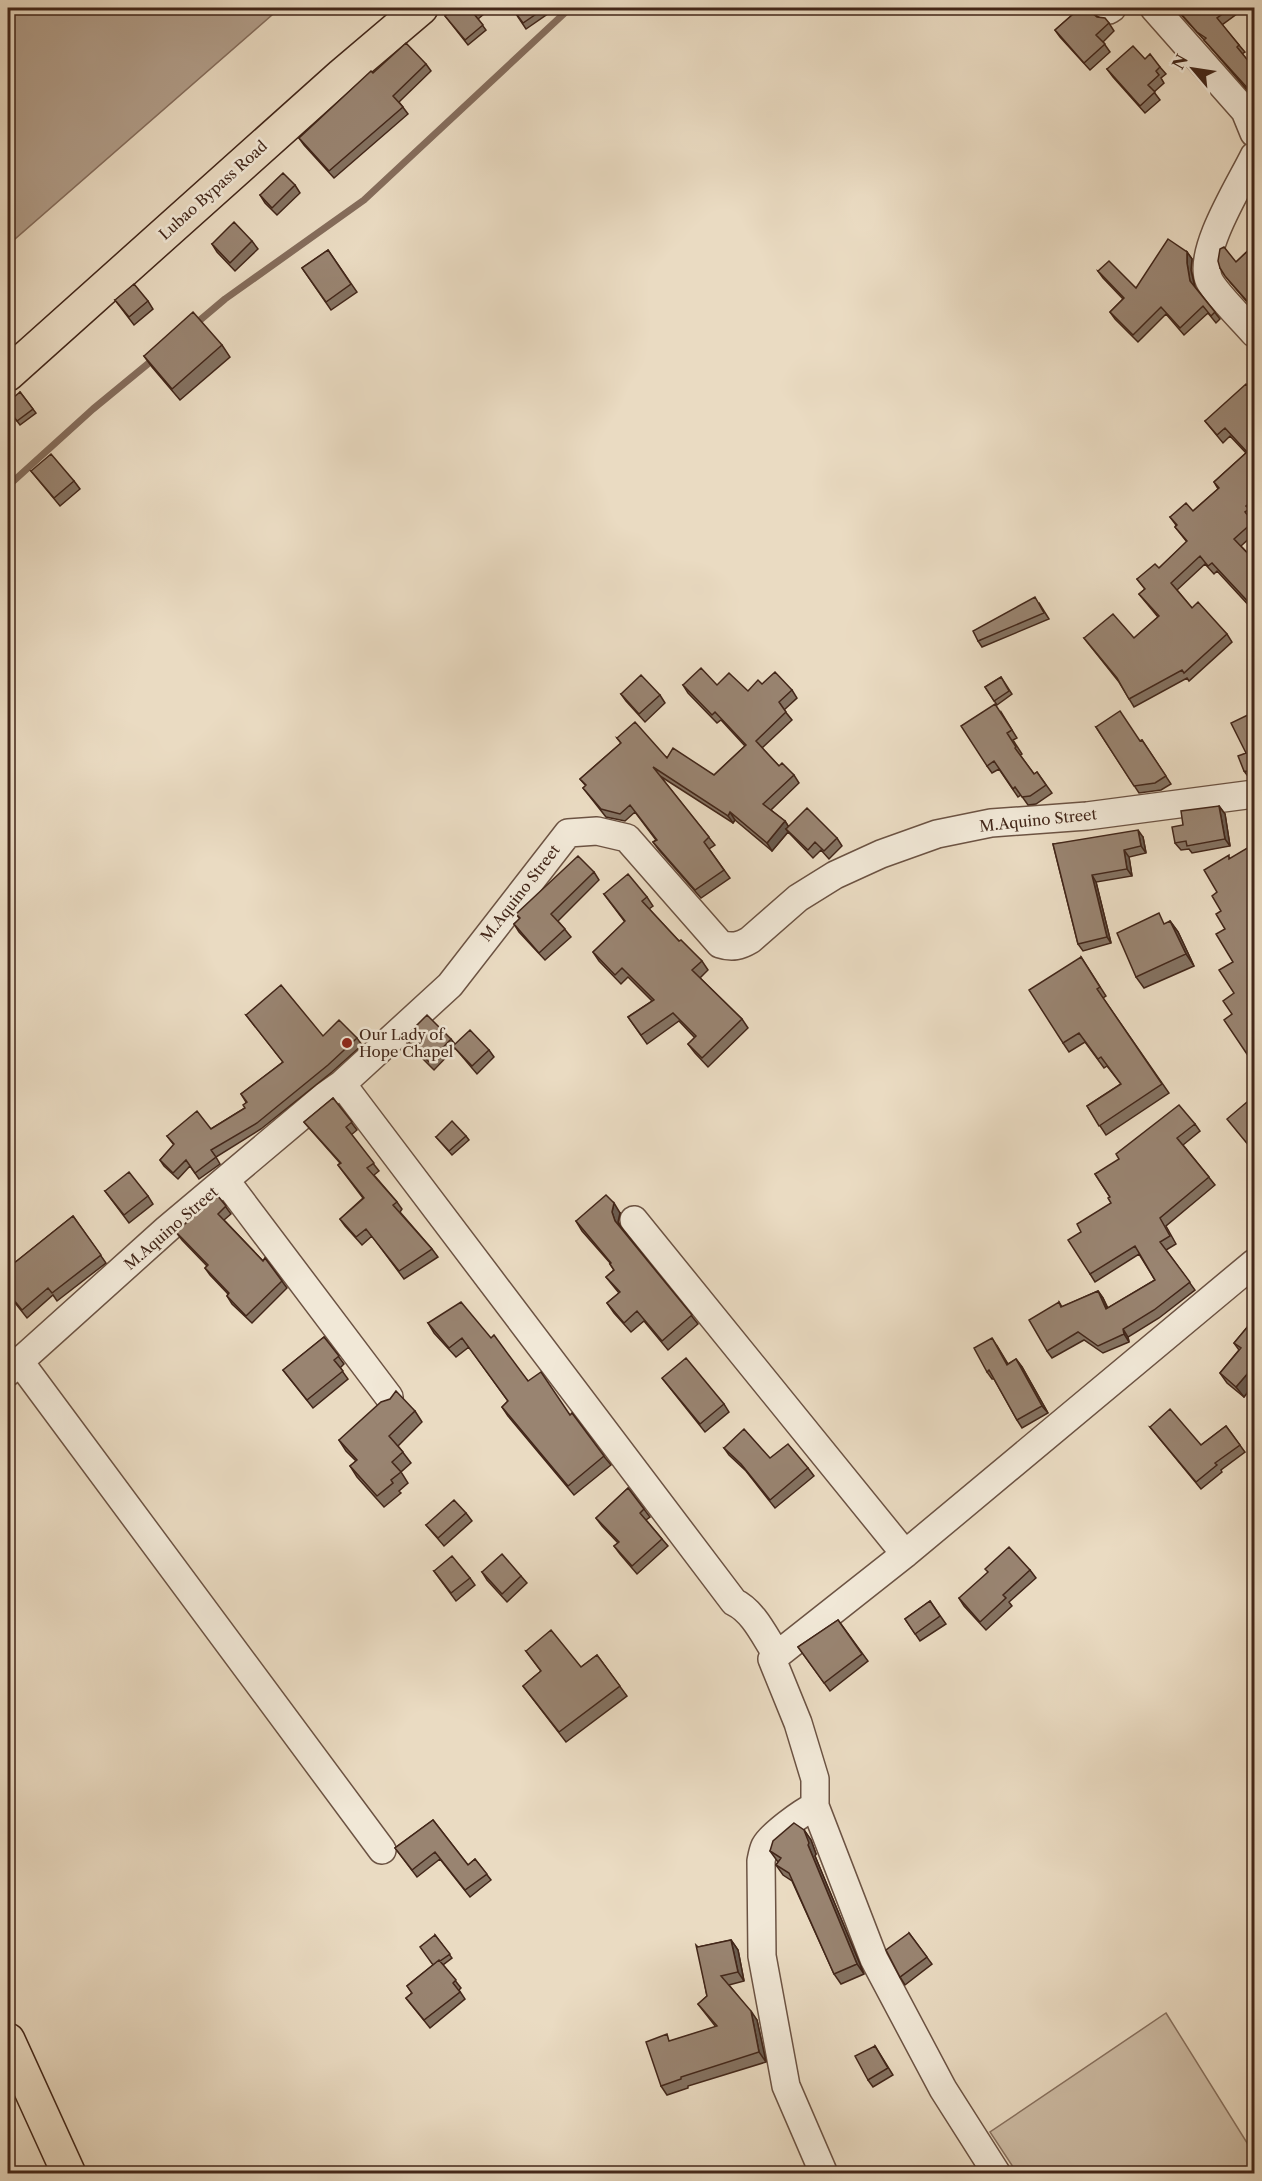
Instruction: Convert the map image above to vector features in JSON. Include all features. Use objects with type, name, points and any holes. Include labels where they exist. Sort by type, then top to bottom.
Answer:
[{"type":"highway","name":"Lubao Bypass Road","points":[[8,374],[342,75],[421,8]]},
{"type":"highway","points":[[8,2040],[69,2174]]},
{"type":"street","points":[[1154,8],[1245,111],[1254,133]]},
{"type":"street","points":[[1254,156],[1213,237],[1207,255],[1206,270],[1210,281],[1254,333]]},
{"type":"street","name":"M.Aquino Street","points":[[14,1367],[167,1229],[342,1084],[450,985],[568,833],[597,831],[627,838],[720,944],[730,947],[742,945],[750,940],[798,898],[835,876],[881,854],[937,834],[991,823],[1087,816],[1254,794]]},
{"type":"street","points":[[342,1084],[734,1602],[743,1606],[757,1624],[775,1652],[772,1659],[798,1723],[815,1779],[814,1806],[874,1959],[943,2089],[997,2174]]},
{"type":"street","points":[[226,1181],[389,1397]]},
{"type":"street","points":[[634,1220],[905,1554]]},
{"type":"street","points":[[772,1659],[905,1554],[1254,1263]]},
{"type":"street","points":[[14,1367],[382,1850]]},
{"type":"street","points":[[814,1806],[773,1837],[765,1847],[761,1861],[762,1956],[786,2086],[817,2171]]},
{"type":"shaded area","points":[[8,8],[280,8],[8,245]]},
{"type":"shaded area","points":[[1166,2013],[1254,2154],[1254,2173],[1017,2173],[990,2132]]},
{"type":"building","points":[[456,8],[481,8],[474,14],[483,25],[465,40],[445,16]]},
{"type":"building","points":[[512,8],[545,8],[523,23]]},
{"type":"building","points":[[1080,8],[1090,8],[1097,17],[1105,18],[1109,23],[1096,35],[1105,44],[1084,63],[1055,30]]},
{"type":"building","points":[[1176,8],[1231,8],[1217,18],[1254,68],[1254,89],[1251,92],[1204,40],[1206,38],[1197,32]]},
{"type":"building","points":[[406,43],[426,64],[393,96],[403,107],[329,171],[299,138],[371,71],[373,73]]},
{"type":"building","points":[[1133,46],[1145,59],[1150,54],[1160,67],[1156,71],[1159,75],[1148,85],[1155,92],[1140,106],[1107,69]]},
{"type":"building","points":[[283,173],[295,185],[272,208],[260,195]]},
{"type":"building","points":[[234,222],[252,241],[230,263],[212,244]]},
{"type":"building","points":[[1168,239],[1187,252],[1190,281],[1215,312],[1211,316],[1203,306],[1180,328],[1161,307],[1133,335],[1110,312],[1124,298],[1098,271],[1109,261],[1136,288]]},
{"type":"building","points":[[1254,245],[1254,309],[1225,276],[1218,261],[1220,249],[1224,247],[1236,262]]},
{"type":"building","points":[[328,250],[351,284],[326,302],[302,268]]},
{"type":"building","points":[[134,284],[148,301],[129,317],[115,300]]},
{"type":"building","points":[[193,312],[222,345],[172,389],[144,356]]},
{"type":"building","points":[[1246,384],[1254,393],[1254,499],[1246,506],[1249,509],[1245,512],[1253,522],[1234,539],[1254,560],[1254,608],[1212,563],[1208,566],[1200,556],[1171,583],[1192,608],[1198,602],[1227,634],[1184,673],[1182,670],[1129,699],[1117,678],[1084,638],[1113,614],[1134,638],[1159,616],[1139,594],[1145,589],[1137,579],[1155,564],[1159,568],[1187,541],[1170,517],[1186,503],[1193,511],[1219,488],[1214,482],[1247,452],[1225,428],[1217,435],[1205,421]]},
{"type":"building","points":[[20,392],[33,409],[17,421],[8,409],[8,402]]},
{"type":"building","points":[[51,454],[74,481],[54,498],[31,471]]},
{"type":"building","points":[[1035,597],[1044,613],[978,641],[973,631]]},
{"type":"building","points":[[701,668],[717,685],[729,673],[748,691],[758,680],[762,684],[775,672],[792,690],[779,702],[786,712],[756,741],[779,766],[782,763],[794,775],[763,804],[785,821],[767,843],[730,812],[728,816],[653,767],[709,837],[704,842],[724,870],[695,890],[653,842],[657,840],[630,805],[620,814],[601,809],[583,788],[586,785],[580,779],[621,743],[617,738],[635,722],[667,758],[673,748],[714,775],[746,745],[715,712],[712,715],[683,685]]},
{"type":"building","points":[[641,675],[660,695],[639,714],[621,694]]},
{"type":"building","points":[[1001,677],[1009,691],[994,701],[985,687]]},
{"type":"building","points":[[995,704],[1012,730],[1007,733],[1015,748],[1034,774],[1037,772],[1046,785],[1030,796],[1022,797],[1015,787],[1013,789],[994,761],[987,766],[961,726]]},
{"type":"building","points":[[1120,711],[1166,776],[1155,783],[1134,786],[1096,727]]},
{"type":"building","points":[[1254,712],[1254,772],[1244,771],[1238,756],[1246,753],[1231,723]]},
{"type":"building","points":[[1219,806],[1225,839],[1187,846],[1186,841],[1175,843],[1172,827],[1183,825],[1181,811]]},
{"type":"building","points":[[807,808],[837,838],[824,851],[815,842],[808,850],[786,829]]},
{"type":"building","points":[[1138,830],[1141,846],[1124,850],[1127,869],[1092,875],[1107,937],[1078,944],[1053,844]]},
{"type":"building","points":[[1254,844],[1253,1063],[1224,1020],[1232,1014],[1223,1001],[1234,993],[1219,970],[1233,962],[1216,934],[1225,929],[1216,914],[1221,911],[1212,896],[1217,892],[1204,870]]},
{"type":"building","points":[[578,856],[594,872],[551,914],[565,929],[539,953],[514,924],[520,918],[516,914]]},
{"type":"building","points":[[628,874],[647,897],[642,901],[679,941],[681,940],[702,961],[692,970],[742,1019],[702,1058],[688,1044],[696,1036],[673,1013],[641,1035],[628,1017],[654,1000],[622,968],[615,975],[593,952],[625,921],[604,894]]},
{"type":"building","points":[[1159,913],[1164,924],[1170,921],[1186,954],[1136,977],[1117,933]]},
{"type":"building","points":[[1081,957],[1100,987],[1097,989],[1162,1084],[1099,1126],[1087,1106],[1121,1084],[1101,1057],[1098,1059],[1079,1033],[1063,1043],[1029,990]]},
{"type":"building","points":[[281,985],[323,1036],[339,1020],[357,1038],[257,1123],[211,1150],[216,1157],[195,1173],[186,1160],[173,1173],[160,1160],[174,1144],[167,1136],[197,1111],[211,1129],[245,1108],[243,1105],[247,1102],[241,1094],[283,1062],[246,1015]]},
{"type":"building","points":[[427,1015],[451,1039],[429,1062],[404,1038]]},
{"type":"building","points":[[470,1030],[489,1050],[472,1066],[453,1046]]},
{"type":"building","points":[[1254,1096],[1254,1152],[1227,1119]]},
{"type":"building","points":[[333,1098],[352,1122],[346,1127],[374,1163],[367,1168],[397,1202],[393,1205],[432,1249],[399,1271],[366,1229],[356,1237],[340,1219],[364,1198],[338,1165],[341,1163],[304,1122]]},
{"type":"building","points":[[1179,1105],[1195,1124],[1177,1138],[1209,1177],[1160,1218],[1170,1236],[1160,1242],[1190,1282],[1154,1310],[1123,1329],[1124,1334],[1098,1346],[1078,1332],[1047,1351],[1029,1320],[1059,1302],[1061,1307],[1098,1291],[1106,1309],[1155,1280],[1135,1246],[1090,1274],[1068,1240],[1081,1232],[1077,1224],[1111,1203],[1108,1198],[1110,1197],[1095,1174],[1119,1159],[1116,1154]]},
{"type":"building","points":[[452,1121],[466,1136],[449,1151],[436,1137]]},
{"type":"building","points":[[129,1172],[148,1196],[124,1215],[105,1191]]},
{"type":"building","points":[[217,1195],[226,1206],[218,1214],[263,1261],[265,1258],[282,1281],[246,1316],[227,1296],[229,1293],[205,1268],[208,1265],[176,1232]]},
{"type":"building","points":[[606,1195],[614,1203],[612,1212],[615,1221],[692,1315],[662,1341],[637,1311],[624,1323],[607,1303],[620,1292],[606,1277],[614,1270],[611,1263],[576,1221]]},
{"type":"building","points":[[73,1216],[101,1255],[52,1293],[48,1288],[22,1310],[8,1293],[8,1268]]},
{"type":"building","points":[[461,1302],[491,1338],[494,1335],[528,1381],[541,1372],[570,1415],[572,1413],[604,1456],[568,1486],[502,1407],[508,1401],[462,1338],[449,1348],[428,1323]]},
{"type":"building","points":[[1254,1319],[1254,1378],[1248,1373],[1236,1387],[1220,1373],[1241,1348],[1234,1343]]},
{"type":"building","points":[[324,1337],[339,1356],[334,1360],[343,1371],[307,1400],[283,1370]]},
{"type":"building","points":[[992,1338],[1007,1365],[1016,1359],[1042,1406],[1017,1420],[974,1348]]},
{"type":"building","points":[[686,1358],[724,1404],[700,1424],[662,1378]]},
{"type":"building","points":[[396,1391],[415,1411],[389,1436],[403,1452],[392,1462],[401,1472],[391,1480],[393,1483],[377,1496],[350,1466],[357,1460],[339,1440],[381,1402],[390,1399]]},
{"type":"building","points":[[1170,1409],[1201,1445],[1226,1426],[1240,1445],[1215,1463],[1217,1465],[1196,1482],[1150,1427]]},
{"type":"building","points":[[744,1429],[770,1458],[788,1444],[808,1468],[770,1500],[741,1464],[724,1448]]},
{"type":"building","points":[[628,1488],[644,1509],[640,1513],[662,1539],[632,1566],[614,1546],[619,1542],[596,1518]]},
{"type":"building","points":[[454,1500],[466,1513],[438,1538],[426,1525]]},
{"type":"building","points":[[1009,1547],[1030,1570],[1003,1595],[1006,1598],[980,1622],[959,1598],[988,1572],[985,1569]]},
{"type":"building","points":[[502,1554],[521,1576],[502,1594],[482,1572]]},
{"type":"building","points":[[452,1556],[470,1578],[451,1593],[434,1571]]},
{"type":"building","points":[[930,1601],[940,1616],[915,1634],[905,1619]]},
{"type":"building","points":[[838,1620],[862,1654],[824,1683],[798,1647]]},
{"type":"building","points":[[551,1630],[581,1667],[597,1655],[620,1686],[559,1732],[523,1686],[541,1671],[526,1651]]},
{"type":"building","points":[[433,1820],[468,1865],[475,1859],[487,1874],[465,1890],[435,1852],[412,1870],[395,1848]]},
{"type":"building","points":[[794,1823],[804,1830],[857,1964],[834,1974],[789,1873],[776,1865],[781,1858],[770,1851],[773,1841]]},
{"type":"building","points":[[909,1933],[927,1957],[900,1977],[886,1950]]},
{"type":"building","points":[[435,1935],[450,1954],[433,1965],[420,1947]]},
{"type":"building","points":[[731,1940],[738,1972],[721,1976],[751,2011],[759,2052],[681,2077],[681,2079],[661,2086],[646,2042],[667,2034],[669,2041],[717,2026],[698,2004],[707,1996],[696,1945],[698,1947]]},
{"type":"building","points":[[439,1960],[456,1980],[453,1983],[460,1992],[424,2020],[406,1998],[412,1993],[407,1986]]},
{"type":"building","points":[[875,2046],[888,2068],[868,2080],[855,2056]]},
{"type":"waterway","points":[[193,326],[225,299],[364,200],[570,8]]},
{"type":"waterway","points":[[8,486],[93,409],[155,358]]},
{"type":"place","name":"Our Lady of Hope Chapel","points":[[347,1043]]}]
